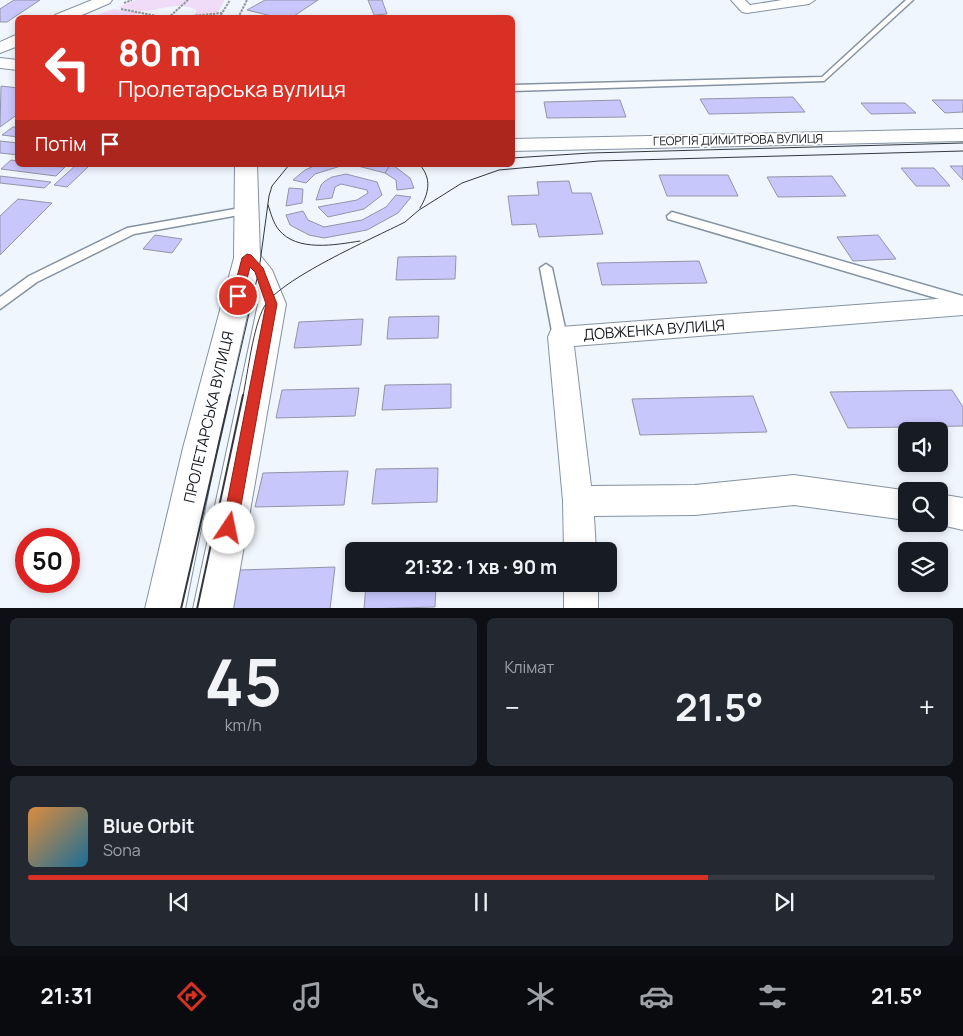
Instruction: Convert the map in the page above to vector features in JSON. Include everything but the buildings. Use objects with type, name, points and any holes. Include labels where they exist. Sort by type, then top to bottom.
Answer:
[{"type":"main road","points":[[70,15],[109,4]]},
{"type":"main road","points":[[0,48],[15,40]]},
{"type":"main road","points":[[0,63],[15,65]]},
{"type":"main road","name":"ГЕОРГІЯ ДИМИТРОВА ВУЛИЦЯ","points":[[515,145],[963,135]]},
{"type":"main road","name":"ПРОЛЕТАРСЬКА ВУЛИЦЯ","points":[[165,608],[169,597],[200,448],[247,258],[246,167]]},
{"type":"main road","points":[[213,608],[272,304],[259,270],[247,258]]},
{"type":"street","points":[[737,0],[747,9],[809,0]]},
{"type":"street","name":"ДОВЖЕНКА ВУЛИЦЯ","points":[[580,542],[578,501],[560,337],[963,306]]},
{"type":"street","points":[[578,501],[695,500],[794,490],[898,504]]},
{"type":"street","points":[[948,511],[963,514]]},
{"type":"street","points":[[581,592],[581,608]]},
{"type":"lane","points":[[515,88],[824,79],[910,0]]},
{"type":"lane","points":[[0,304],[33,279],[131,230],[246,211]]},
{"type":"lane","points":[[672,216],[963,301]]},
{"type":"lane","points":[[546,268],[560,337]]},
{"type":"path","points":[[171,15],[188,0]]},
{"type":"path","points":[[200,15],[222,13],[230,0]]},
{"type":"path","points":[[240,15],[247,0]]},
{"type":"path","points":[[109,4],[155,15]]},
{"type":"shaded area","points":[[136,0],[225,0],[218,12],[194,15],[197,11],[184,6],[149,11],[118,7]]},
{"type":"shaded area","points":[[114,9],[139,13],[135,15],[97,15]]},
{"type":"tram line","points":[[515,158],[590,153],[963,143]]},
{"type":"tram line","points":[[243,396],[257,326],[264,307],[273,296],[288,284],[328,260],[405,222],[419,210],[462,183],[499,170],[599,161],[963,151]]},
{"type":"tram line","points":[[230,396],[259,270],[269,196],[272,186],[287,167]]},
{"type":"tram line","points":[[420,208],[428,186],[428,181],[422,167]]},
{"type":"tram line","points":[[268,205],[279,230],[296,242],[328,245],[360,241]]},
{"type":"tram line","points":[[181,608],[230,395]]},
{"type":"tram line","points":[[197,608],[243,395]]},
{"type":"route","points":[[229,528],[272,304],[259,270],[247,258],[238,296]]}]
